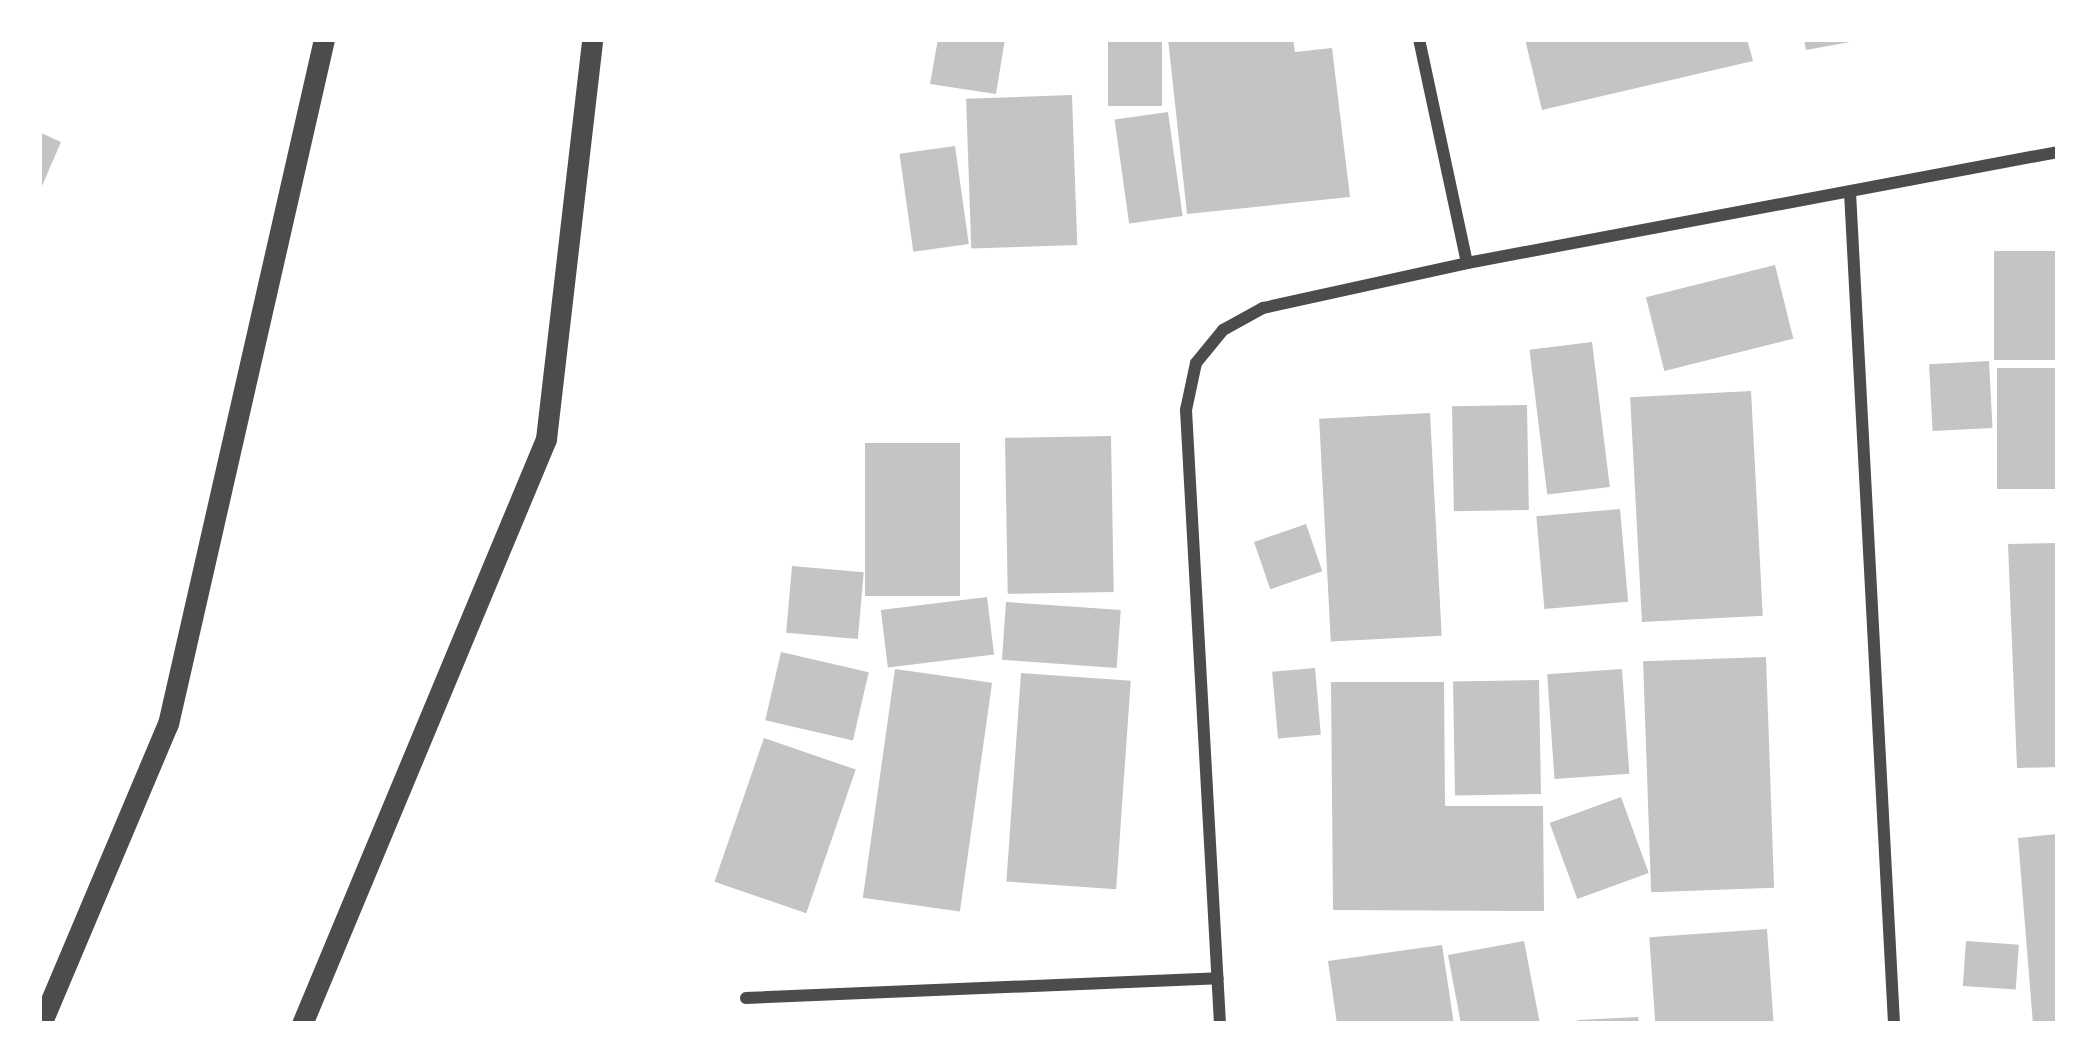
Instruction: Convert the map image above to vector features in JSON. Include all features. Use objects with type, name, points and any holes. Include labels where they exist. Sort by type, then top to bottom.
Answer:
[{"type":"street","points":[[41,1024],[168,724],[324,39]]},
{"type":"street","points":[[302,1024],[546,439],[592,39]]},
{"type":"street","points":[[1419,39],[1468,263]]},
{"type":"street","points":[[1220,1024],[1186,410],[1196,364],[1223,330],[1263,308],[1468,263],[2058,152]]},
{"type":"street","points":[[1850,193],[1894,1024]]},
{"type":"street","points":[[746,998],[1218,978]]},
{"type":"building","points":[[938,39],[1005,39],[996,94],[930,84]]},
{"type":"building","points":[[1108,39],[1162,39],[1162,106],[1108,106]]},
{"type":"building","points":[[1168,39],[1293,39],[1295,52],[1332,48],[1350,197],[1187,214]]},
{"type":"building","points":[[1525,39],[1747,39],[1753,61],[1542,110]]},
{"type":"building","points":[[1804,39],[1856,39],[1856,41],[1806,50]]},
{"type":"building","points":[[1072,95],[1077,245],[971,249],[966,99]]},
{"type":"building","points":[[1168,112],[1183,216],[1129,223],[1115,120]]},
{"type":"building","points":[[39,132],[61,142],[42,186],[39,184]]},
{"type":"building","points":[[955,146],[969,244],[913,252],[900,154]]},
{"type":"building","points":[[1994,251],[2058,251],[2058,360],[1994,360]]},
{"type":"building","points":[[1775,265],[1793,339],[1664,371],[1646,297]]},
{"type":"building","points":[[1592,342],[1610,487],[1547,495],[1529,350]]},
{"type":"building","points":[[1989,361],[1993,428],[1933,431],[1929,364]]},
{"type":"building","points":[[1997,368],[2058,368],[2058,489],[1997,489]]},
{"type":"building","points":[[1751,391],[1763,616],[1642,622],[1630,397]]},
{"type":"building","points":[[1527,405],[1529,510],[1454,511],[1452,406]]},
{"type":"building","points":[[1430,413],[1442,636],[1331,642],[1319,419]]},
{"type":"building","points":[[1111,436],[1114,592],[1008,594],[1005,438]]},
{"type":"building","points":[[865,443],[960,443],[960,596],[865,596]]},
{"type":"building","points":[[1620,509],[1628,602],[1544,609],[1536,516]]},
{"type":"building","points":[[1306,524],[1322,571],[1270,589],[1254,542]]},
{"type":"building","points":[[2058,543],[2058,767],[2017,768],[2008,544]]},
{"type":"building","points":[[792,566],[864,572],[858,639],[786,633]]},
{"type":"building","points":[[987,597],[994,655],[888,668],[881,610]]},
{"type":"building","points":[[1006,602],[1121,610],[1117,668],[1002,660]]},
{"type":"building","points":[[781,652],[869,672],[853,740],[765,720]]},
{"type":"building","points":[[1766,657],[1774,888],[1651,892],[1643,661]]},
{"type":"building","points":[[1315,668],[1321,735],[1278,738],[1272,672]]},
{"type":"building","points":[[895,669],[992,683],[960,911],[863,898]]},
{"type":"building","points":[[1622,669],[1629,774],[1555,779],[1547,674]]},
{"type":"building","points":[[1021,673],[1131,681],[1116,889],[1006,881]]},
{"type":"building","points":[[1539,680],[1541,794],[1455,795],[1453,682]]},
{"type":"building","points":[[1331,682],[1444,682],[1445,806],[1543,806],[1544,911],[1333,910]]},
{"type":"building","points":[[764,738],[856,770],[806,913],[715,882]]},
{"type":"building","points":[[1621,797],[1649,873],[1577,899],[1550,823]]},
{"type":"building","points":[[2058,834],[2058,1024],[2033,1024],[2018,838]]},
{"type":"building","points":[[1767,929],[1774,1024],[1655,1024],[1649,937]]},
{"type":"building","points":[[1524,941],[1540,1024],[1461,1024],[1448,955]]},
{"type":"building","points":[[1966,941],[2019,945],[2016,990],[1963,986]]},
{"type":"building","points":[[1442,945],[1454,1024],[1337,1024],[1328,961]]},
{"type":"building","points":[[1638,1017],[1639,1024],[1578,1024],[1578,1020]]}]
